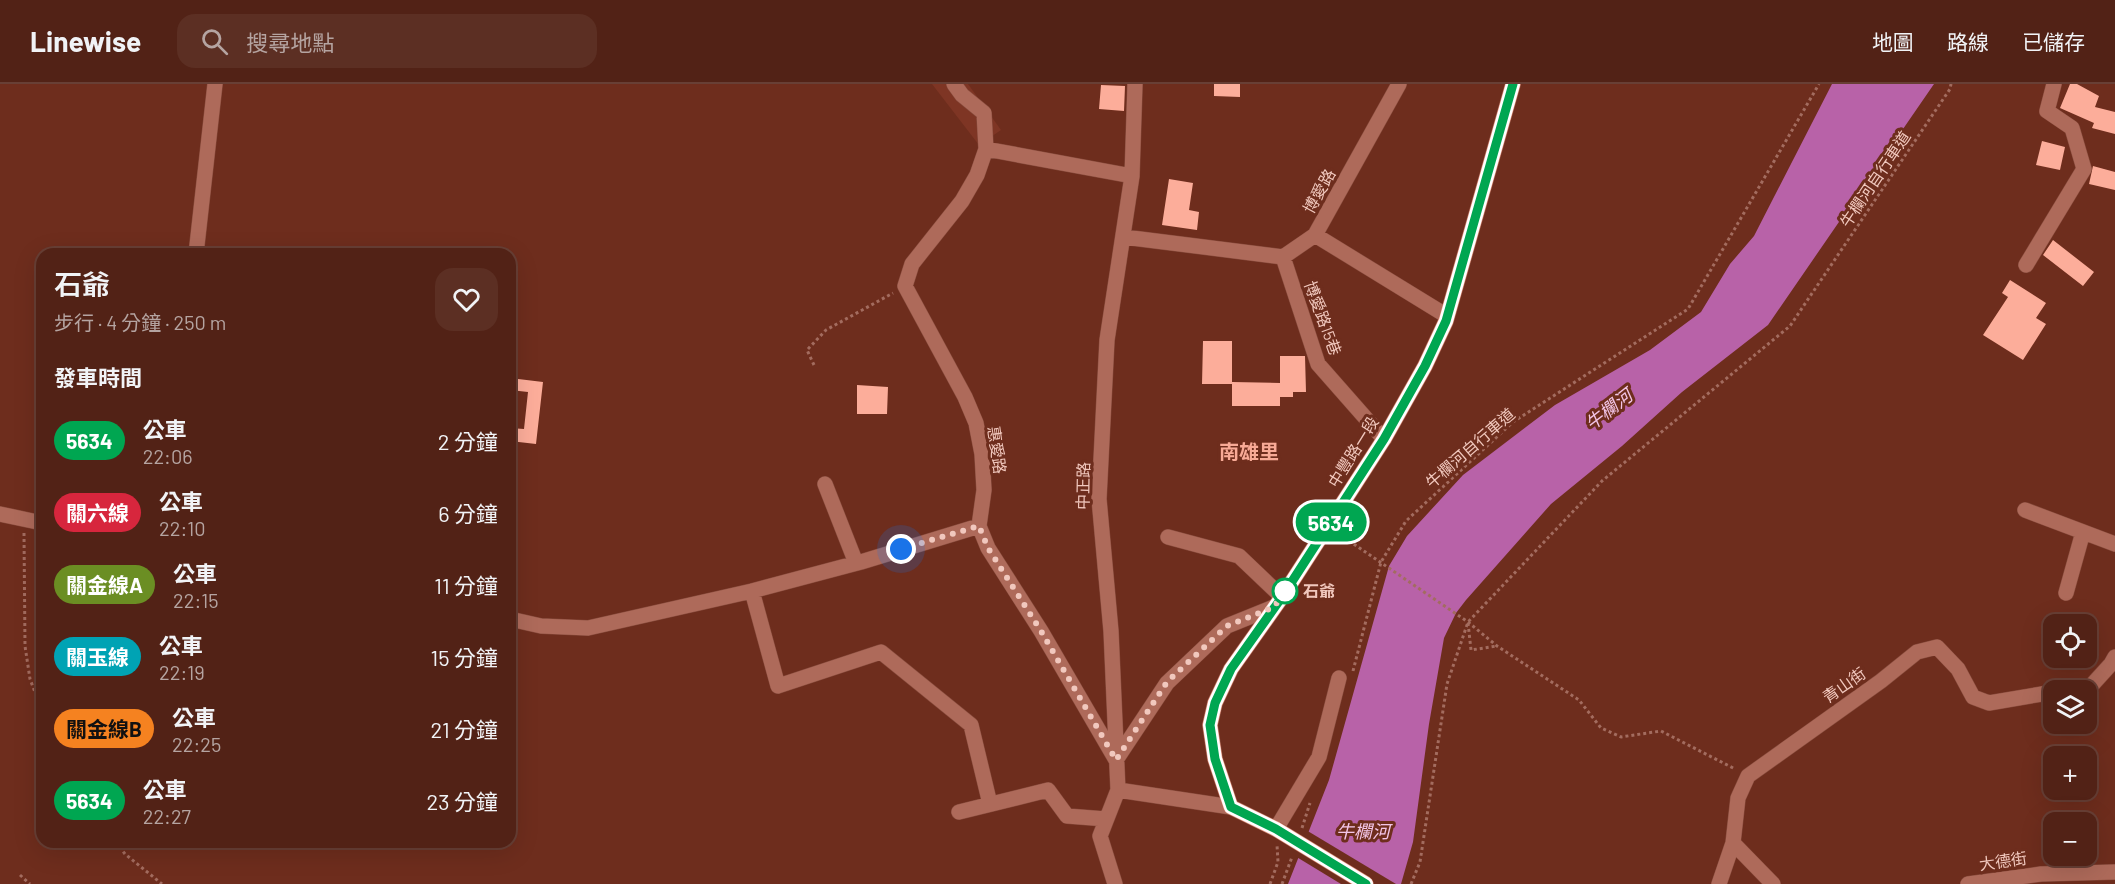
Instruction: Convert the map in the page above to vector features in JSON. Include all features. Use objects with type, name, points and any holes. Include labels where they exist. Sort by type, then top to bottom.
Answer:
[{"type":"main road","name":"中豐路一段","points":[[1231,807],[1215,759],[1210,725],[1215,703],[1231,669],[1278,602],[1384,439],[1425,366],[1447,316],[1513,84]]},
{"type":"main road","points":[[1231,807],[1276,829],[1366,884]]},
{"type":"street","points":[[197,248],[215,84]]},
{"type":"street","points":[[905,286],[912,264],[962,201],[972,184],[986,149],[984,113],[962,95],[954,84]]},
{"type":"street","name":"中正路","points":[[1115,884],[1100,836],[1118,790],[1111,631],[1099,499],[1107,340],[1132,176],[1135,84]]},
{"type":"street","name":"博愛路","points":[[1283,257],[1315,235],[1399,84]]},
{"type":"street","points":[[2026,265],[2084,169],[2072,128],[2047,111],[2054,84]]},
{"type":"street","points":[[986,149],[1132,176]]},
{"type":"street","points":[[1315,235],[1447,316]]},
{"type":"street","points":[[1124,237],[1283,257]]},
{"type":"street","name":"博愛路15巷","points":[[1283,257],[1318,364],[1384,439]]},
{"type":"street","name":"惠愛路","points":[[905,286],[965,397],[976,423],[982,454],[984,490],[979,526]]},
{"type":"street","points":[[825,484],[856,563]]},
{"type":"street","points":[[2025,510],[2115,544]]},
{"type":"street","points":[[0,514],[36,522]]},
{"type":"street","points":[[516,620],[541,626],[588,628],[752,591],[979,526],[988,548],[1041,631],[1116,760],[1167,682],[1227,626],[1278,602],[1239,556],[1168,537]]},
{"type":"street","points":[[2066,593],[2083,532]]},
{"type":"street","points":[[752,591],[778,686],[881,652],[971,725],[990,804]]},
{"type":"street","name":"青山街","points":[[1748,776],[1881,681],[1917,652],[1937,647],[1958,669],[1973,698],[1989,703],[2043,694]]},
{"type":"street","points":[[2096,680],[2115,657]]},
{"type":"street","points":[[1276,829],[1319,757],[1345,679]]},
{"type":"street","points":[[1719,884],[1733,843],[1738,798],[1748,776]]},
{"type":"street","points":[[959,812],[1048,790],[1067,816],[1106,819]]},
{"type":"street","points":[[1118,790],[1231,807]]},
{"type":"street","points":[[1733,843],[1773,884]]},
{"type":"street","name":"大德街","points":[[1968,884],[2041,874],[2115,872]]},
{"type":"path","name":"牛欄河自行車道","points":[[1345,679],[1381,562],[1406,521],[1514,422],[1688,309],[1819,84]]},
{"type":"path","name":"牛欄河自行車道","points":[[1411,884],[1420,862],[1447,684],[1468,622],[1602,481],[1790,326],[1950,89],[1951,84]]},
{"type":"path","points":[[814,365],[807,351],[826,330],[905,286]]},
{"type":"path","points":[[24,519],[25,646],[30,679],[36,695]]},
{"type":"path","points":[[1328,526],[1468,622],[1497,646],[1579,700],[1601,728],[1621,737],[1660,731],[1748,776]]},
{"type":"path","points":[[1468,622],[1470,650],[1497,646]]},
{"type":"path","points":[[1302,829],[1312,797]]},
{"type":"path","points":[[120,848],[162,884]]},
{"type":"path","points":[[1281,884],[1294,850]]},
{"type":"path","points":[[1270,884],[1278,862]]},
{"type":"path","points":[[20,875],[30,884]]},
{"type":"shaded area","points":[[932,84],[968,84],[1001,130],[979,145]]},
{"type":"water","name":"牛欄河","points":[[1832,84],[1934,84],[1768,325],[1682,392],[1622,446],[1551,504],[1456,613],[1444,638],[1429,724],[1413,842],[1401,884],[1288,884],[1329,780],[1389,566],[1407,536],[1463,475],[1555,405],[1650,350],[1701,312],[1730,264],[1754,236]]},
{"type":"pier","points":[[1306,830],[1396,884],[1341,884],[1295,856]]},
{"type":"building","points":[[1214,84],[1240,84],[1240,97],[1214,96]]},
{"type":"building","points":[[2070,84],[2077,84],[2099,96],[2095,107],[2115,112],[2115,134],[2092,128],[2094,123],[2060,108]]},
{"type":"building","points":[[1101,85],[1125,86],[1124,111],[1099,109]]},
{"type":"building","points":[[2042,141],[2065,147],[2060,170],[2036,165]]},
{"type":"building","points":[[2093,166],[2115,172],[2115,190],[2089,184]]},
{"type":"building","points":[[1169,179],[1193,183],[1189,210],[1199,212],[1197,230],[1162,225]]},
{"type":"building","points":[[2053,240],[2094,272],[2083,286],[2043,255]]},
{"type":"building","points":[[2010,280],[2046,303],[2036,318],[2046,324],[2023,360],[1983,335],[2008,297],[2002,293]]},
{"type":"building","points":[[1203,341],[1232,341],[1232,384],[1202,384]]},
{"type":"building","points":[[1280,356],[1305,356],[1306,392],[1293,392],[1293,397],[1280,397],[1280,406],[1232,406],[1232,382],[1280,383]]},
{"type":"building","points":[[516,379],[543,382],[536,444],[516,442],[516,428],[524,429],[528,392],[516,391]]},
{"type":"building","points":[[857,385],[888,387],[887,414],[857,414]]},
{"type":"bus line","name":"5634","points":[[1366,884],[1276,829],[1231,807],[1215,759],[1210,725],[1215,703],[1231,669],[1282,597],[1384,439],[1425,366],[1446,321],[1513,84]]},
{"type":"place","name":"石爺","points":[[1285,591]]},
{"type":"district","name":"南雄里","points":[[1249,452]]},
{"type":"route","points":[[901,549],[979,526],[988,548],[1041,631],[1116,760],[1167,682],[1227,626],[1274,607],[1285,591]]}]
